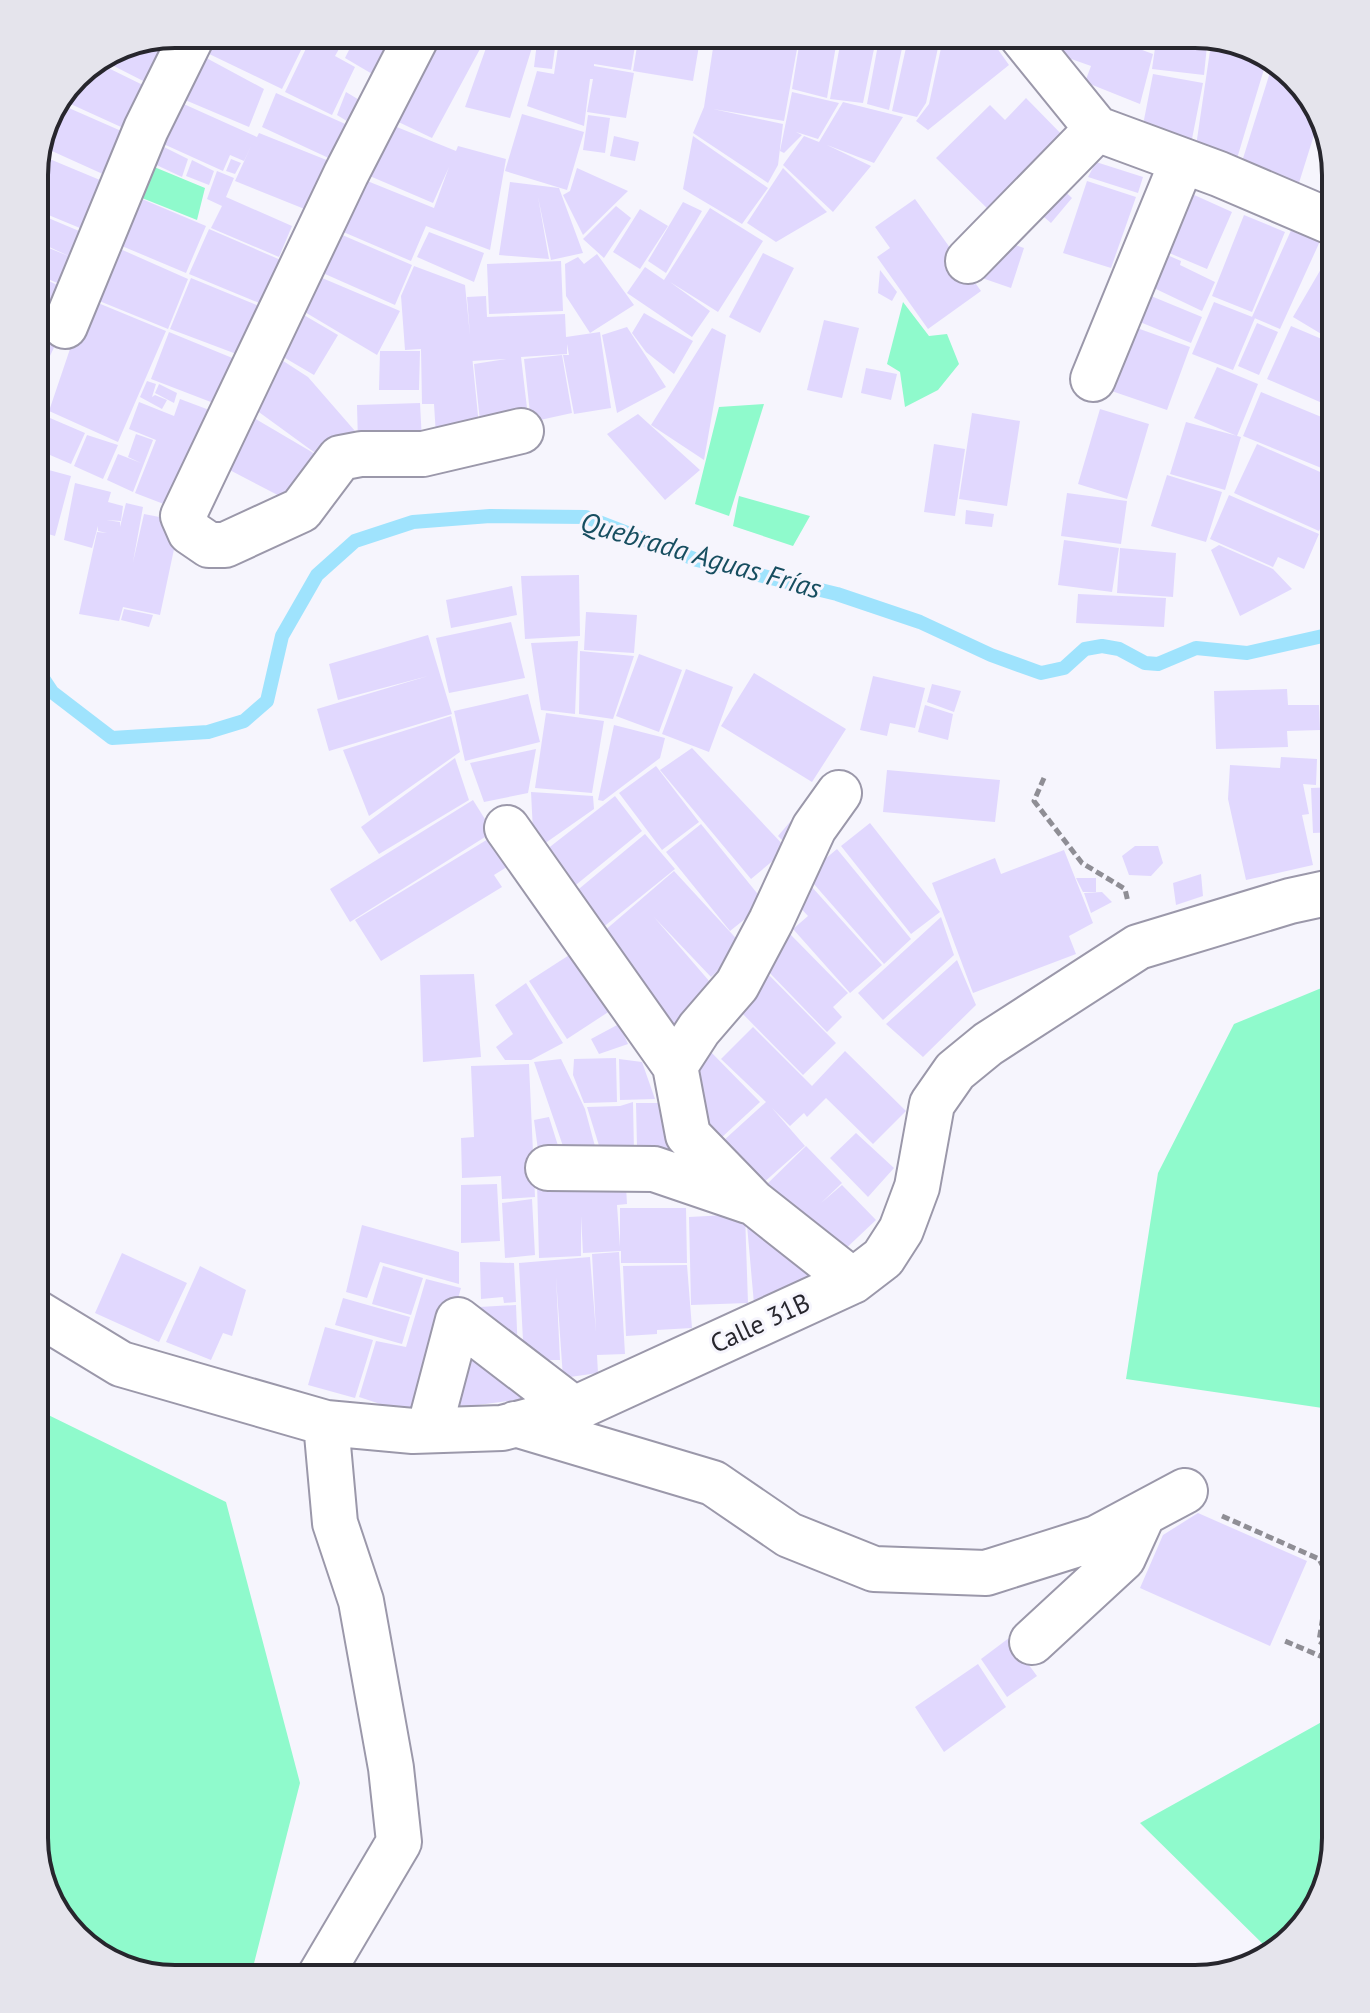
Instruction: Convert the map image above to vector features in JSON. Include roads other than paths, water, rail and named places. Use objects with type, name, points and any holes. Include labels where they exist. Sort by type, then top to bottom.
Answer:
[{"type":"street","points":[[65,326],[146,129],[186,48]]},
{"type":"street","points":[[411,48],[346,174],[183,516],[190,532],[209,545],[225,545],[301,510],[340,458],[361,454],[423,454],[521,431]]},
{"type":"street","points":[[1031,48],[1097,129],[1219,174],[1322,218]]},
{"type":"street","points":[[968,261],[1097,129]]},
{"type":"street","points":[[1093,379],[1182,162]]},
{"type":"street","points":[[675,1066],[699,1029],[737,985],[814,828],[839,793]]},
{"type":"street","points":[[507,828],[675,1066],[688,1135],[753,1202],[853,1281]]},
{"type":"street","name":"Calle 31B","points":[[48,1320],[121,1364],[326,1423],[429,1430],[502,1428],[574,1409],[853,1281],[883,1258],[901,1230],[917,1187],[932,1104],[955,1071],[988,1044],[1138,947],[1322,894]]},
{"type":"street","points":[[548,1168],[654,1169],[753,1202]]},
{"type":"street","points":[[429,1430],[458,1320],[574,1409]]},
{"type":"street","points":[[326,1423],[335,1523],[361,1601],[391,1768],[399,1842],[326,1965]]},
{"type":"street","points":[[515,1424],[713,1483],[789,1535],[874,1569],[986,1573],[1097,1538],[1185,1491]]},
{"type":"street","points":[[1032,1642],[1123,1558],[1143,1514]]},
{"type":"waterway","name":"Quebrada Aguas Frías","points":[[48,686],[112,738],[208,732],[244,721],[267,701],[282,636],[317,575],[355,541],[413,522],[490,516],[586,517],[697,560],[837,594],[920,622],[991,655],[1041,673],[1064,668],[1085,649],[1102,646],[1119,649],[1145,663],[1158,664],[1196,648],[1247,653],[1322,636]]}]
